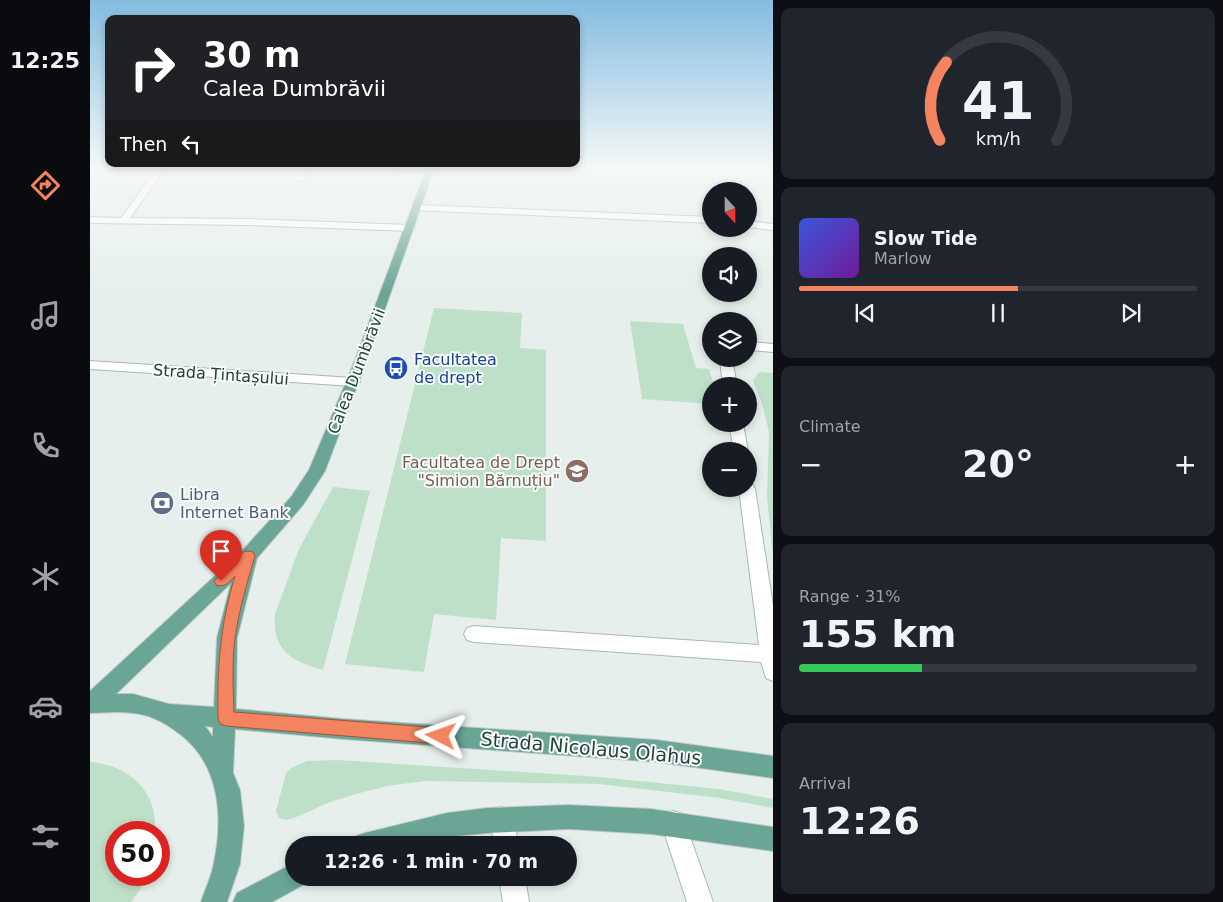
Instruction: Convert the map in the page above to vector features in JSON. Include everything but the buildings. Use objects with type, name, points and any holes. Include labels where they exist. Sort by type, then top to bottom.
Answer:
[{"type":"main road","name":"Calea Dumbrăvii","points":[[91,702],[248,556],[297,500],[317,471],[417,209]]},
{"type":"main road","name":"Calea Dumbrăvii","points":[[223,770],[226,718],[225,666],[228,638],[237,594],[248,556]]},
{"type":"main road","points":[[91,702],[120,701],[146,705],[170,713],[192,727],[210,747],[223,770],[230,796],[232,825],[229,856],[214,902]]},
{"type":"main road","name":"Strada Nicolaus Olahus","points":[[170,713],[353,730],[657,751],[773,767]]},
{"type":"main road","points":[[401,836],[446,825],[565,817],[673,823],[773,839]]},
{"type":"main road","points":[[246,902],[285,881]]},
{"type":"street","points":[[124,220],[132,209]]},
{"type":"street","points":[[444,209],[702,220]]},
{"type":"street","points":[[90,220],[410,228]]},
{"type":"street","points":[[758,225],[773,227]]},
{"type":"street","points":[[757,347],[773,348]]},
{"type":"street","name":"Strada Țintașului","points":[[90,365],[352,382]]},
{"type":"street","points":[[474,634],[771,663],[748,497]]},
{"type":"street","points":[[501,820],[504,836]]},
{"type":"street","points":[[673,823],[700,902]]},
{"type":"street","points":[[513,886],[516,902]]},
{"type":"green space","points":[[434,308],[522,313],[520,348],[546,350],[546,541],[501,538],[496,620],[434,614],[424,672],[345,664]]},
{"type":"green space","points":[[630,321],[683,324],[696,368],[709,369],[711,377],[702,377],[702,403],[642,399]]},
{"type":"green space","points":[[759,372],[773,373],[773,557],[767,497],[769,432],[757,391],[756,377]]},
{"type":"green space","points":[[333,487],[370,491],[323,670],[293,658],[280,646],[275,627],[275,614],[299,549]]},
{"type":"green space","points":[[338,760],[599,777],[719,789],[773,799],[773,808],[720,798],[598,784],[425,781],[387,786],[330,802],[294,818],[286,820],[279,818],[276,811],[286,773],[291,768],[307,761]]},
{"type":"green space","points":[[90,762],[117,768],[138,783],[152,804],[155,821],[105,821],[105,886],[142,886],[131,902],[90,902]]},
{"type":"place","name":"Facultatea de drept","points":[[396,368]]},
{"type":"place","name":"Facultatea de Drept \"Simion Bărnuțiu\"","points":[[577,471]]},
{"type":"place","name":"Libra Internet Bank","points":[[162,503]]},
{"type":"route","points":[[221,581],[248,556],[237,594],[228,638],[225,666],[226,718],[441,736]]}]
